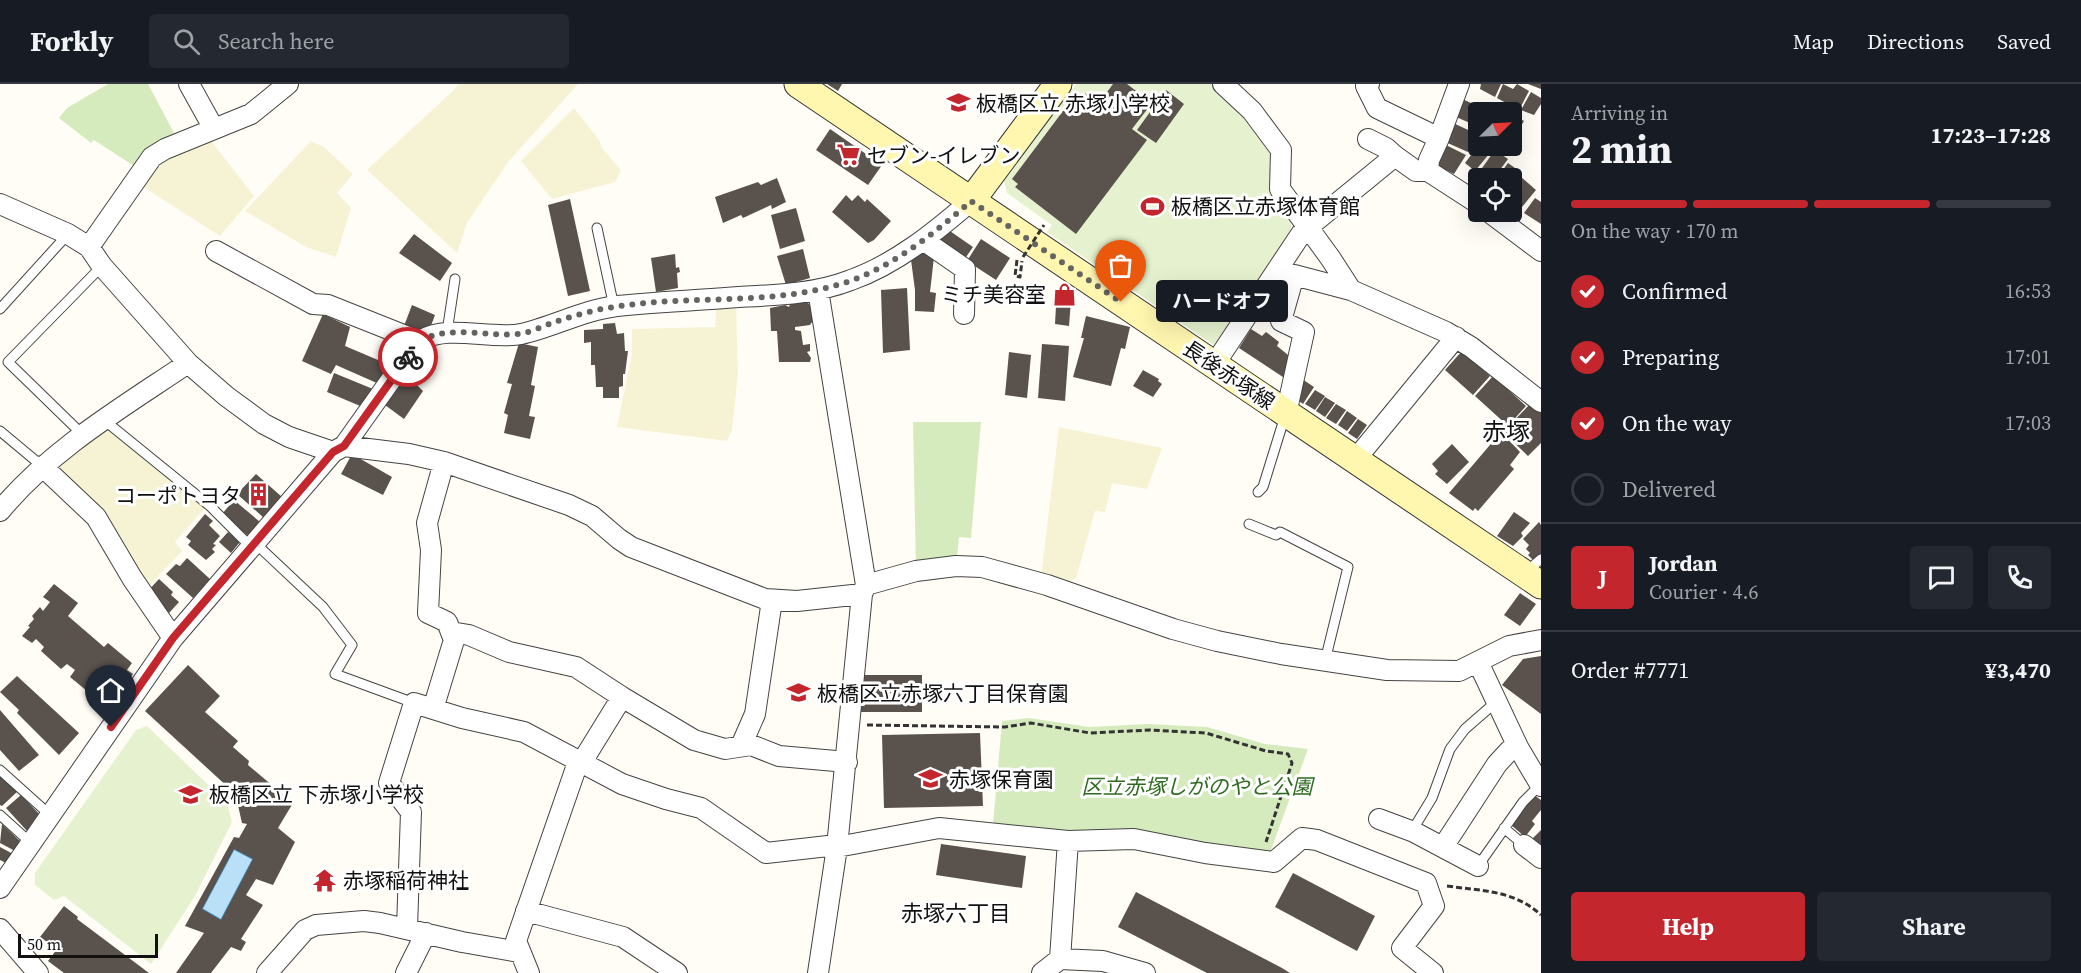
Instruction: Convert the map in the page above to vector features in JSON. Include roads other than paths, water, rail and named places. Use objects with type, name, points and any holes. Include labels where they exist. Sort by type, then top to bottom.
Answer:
[{"type":"main road","name":"長後赤塚線","points":[[798,84],[1355,460],[1535,572]]},
{"type":"main road","points":[[971,201],[1058,84]]},
{"type":"street","points":[[189,84],[214,129]]},
{"type":"street","points":[[89,247],[152,157],[165,149],[251,114],[288,84]]},
{"type":"street","points":[[1223,84],[1252,111],[1281,150],[1280,189],[1351,290]]},
{"type":"street","points":[[1369,84],[1366,86],[1377,108],[1439,138]]},
{"type":"street","points":[[1428,171],[1429,159],[1459,84]]},
{"type":"street","points":[[1368,139],[1386,148],[1416,171],[1428,171],[1468,197]]},
{"type":"street","points":[[1286,414],[1304,332],[1281,321],[1285,274],[1300,234],[1395,156]]},
{"type":"street","points":[[0,888],[173,638],[339,449],[421,342],[447,332],[490,335],[520,334],[572,316],[614,307],[815,290],[851,280],[879,267],[924,240],[971,201]]},
{"type":"street","points":[[0,204],[68,234],[89,247],[102,266],[188,363],[226,396],[264,424],[290,437],[339,449],[409,454],[444,462],[569,505],[592,516],[631,547],[765,599],[797,601],[864,590],[916,571],[956,566],[982,567],[1047,585],[1173,629],[1281,654],[1388,670],[1459,671],[1509,646],[1541,640]]},
{"type":"street","points":[[1502,222],[1541,251]]},
{"type":"street","points":[[924,240],[965,269],[964,314]]},
{"type":"street","points":[[216,251],[314,304],[328,305],[421,342]]},
{"type":"street","points":[[1214,365],[1285,274]]},
{"type":"street","points":[[1285,274],[1351,290],[1456,337],[1541,402]]},
{"type":"street","points":[[815,290],[864,590],[837,847],[818,973]]},
{"type":"street","points":[[1355,460],[1456,337]]},
{"type":"street","points":[[0,512],[42,466],[104,420],[188,363]]},
{"type":"street","points":[[407,928],[411,813],[388,783],[454,640],[447,622],[429,613],[430,550],[427,523],[444,462]]},
{"type":"street","points":[[42,466],[96,517],[132,578],[173,638]]},
{"type":"street","points":[[741,746],[755,714],[772,600]]},
{"type":"street","points":[[451,632],[469,635],[508,652],[576,667],[694,740],[725,749],[750,745],[779,756],[847,762]]},
{"type":"street","points":[[1478,662],[1518,747],[1541,785]]},
{"type":"street","points":[[529,973],[516,941],[526,911],[577,765],[622,697]]},
{"type":"street","points":[[424,706],[462,718],[524,732],[622,784],[701,808],[766,853],[837,847],[939,828],[1068,841],[1134,839],[1206,853],[1274,862],[1302,838],[1317,840],[1426,884],[1434,906],[1402,948],[1433,973]]},
{"type":"street","points":[[1443,847],[1497,764],[1509,751],[1518,747]]},
{"type":"street","points":[[1379,819],[1412,831],[1478,866]]},
{"type":"street","points":[[1059,959],[1068,841]]},
{"type":"street","points":[[1524,845],[1541,858]]},
{"type":"street","points":[[526,911],[623,937],[673,972]]},
{"type":"street","points":[[267,973],[305,930],[316,925],[364,921],[519,952]]},
{"type":"street","points":[[0,929],[38,973]]},
{"type":"street","points":[[406,973],[426,933]]},
{"type":"street","points":[[1042,973],[1059,959],[1103,961],[1145,973]]},
{"type":"lane","points":[[597,228],[614,307]]},
{"type":"lane","points":[[0,309],[68,234]]},
{"type":"lane","points":[[84,436],[8,362],[102,266]]},
{"type":"lane","points":[[447,332],[455,279]]},
{"type":"lane","points":[[1258,492],[1263,487],[1286,414]]},
{"type":"lane","points":[[104,420],[210,506],[323,607],[352,645],[335,674],[424,706]]},
{"type":"lane","points":[[0,431],[42,466]]},
{"type":"lane","points":[[1249,524],[1276,535],[1280,532],[1348,567],[1325,661]]},
{"type":"lane","points":[[1412,831],[1432,798],[1450,749],[1465,729],[1496,702]]},
{"type":"lane","points":[[0,770],[50,815]]},
{"type":"lane","points":[[1478,866],[1523,802],[1541,785]]},
{"type":"lane","points":[[0,815],[31,843]]},
{"type":"lane","points":[[1504,828],[1524,845]]},
{"type":"water","points":[[234,849],[253,859],[221,920],[202,909]]},
{"type":"place","name":"板橋区立 赤塚小学校","points":[[958,103]]},
{"type":"place","name":"セブン-イレブン","points":[[849,155]]},
{"type":"place","name":"板橋区立赤塚体育館","points":[[1153,206]]},
{"type":"place","name":"ミチ美容室","points":[[1064,294]]},
{"type":"place","name":"ハードオフ","points":[[1121,302]]},
{"type":"place","name":"コーポトヨタ","points":[[259,495]]},
{"type":"place","name":"板橋区立赤塚六丁目保育園","points":[[799,693]]},
{"type":"place","name":"赤塚保育園","points":[[931,779]]},
{"type":"place","name":"板橋区立 下赤塚小学校","points":[[191,794]]},
{"type":"place","name":"赤塚稲荷神社","points":[[325,880]]},
{"type":"district","name":"赤塚","points":[[1506,431]]},
{"type":"district","name":"赤塚六丁目","points":[[956,913]]},
{"type":"park label","name":"区立赤塚しがのやと公園","points":[[1197,786]]}]
